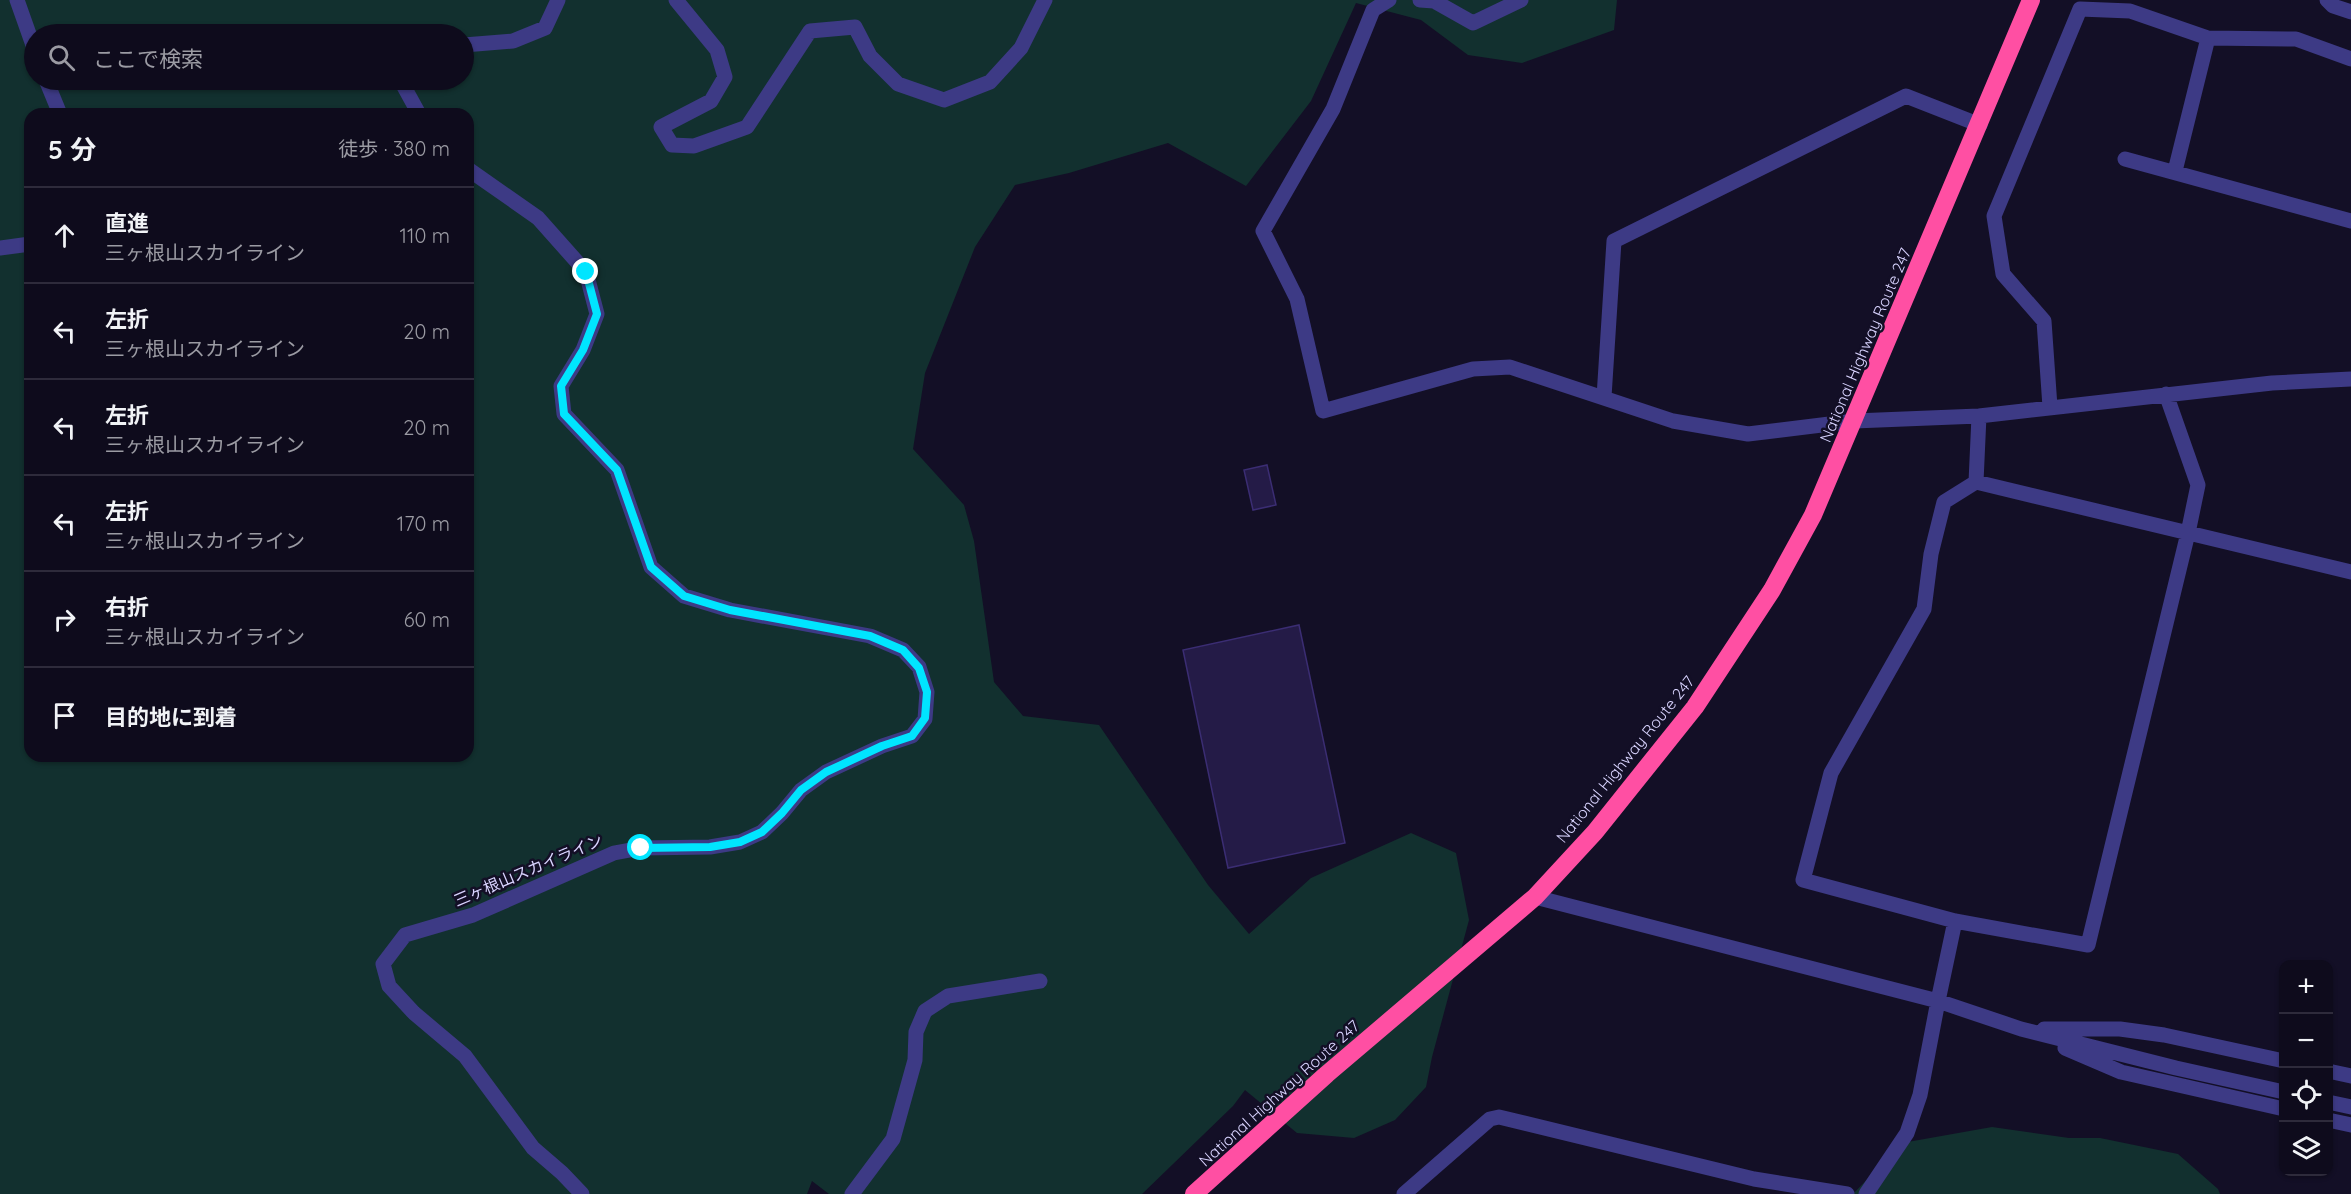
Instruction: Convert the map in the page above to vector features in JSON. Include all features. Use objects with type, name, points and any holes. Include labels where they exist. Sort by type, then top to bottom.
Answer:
[{"type":"highway","name":"National Highway Route 247","points":[[1194,1194],[1328,1074],[1535,897],[1595,832],[1695,707],[1772,590],[1813,514],[2031,0]]},
{"type":"street","points":[[17,0],[26,24]]},
{"type":"street","points":[[474,44],[513,41],[545,28],[558,0]]},
{"type":"street","points":[[676,0],[717,50],[724,77],[711,101],[660,127],[672,145],[694,146],[747,127],[810,31],[855,27],[870,56],[898,84],[944,100],[990,82],[1020,48],[1046,0]]},
{"type":"street","points":[[1389,0],[1373,10],[1333,109],[1263,231],[1297,299],[1323,411],[1473,369],[1510,367],[1673,421],[1748,434],[1854,421],[1979,416],[2272,383],[2351,379]]},
{"type":"street","points":[[1420,0],[1434,1],[1473,23],[1521,0]]},
{"type":"street","points":[[2327,0],[2333,6],[2351,12]]},
{"type":"street","points":[[2050,407],[2044,321],[2003,274],[1994,216],[2080,9],[2130,11],[2208,38],[2296,39],[2351,59]]},
{"type":"street","points":[[2175,171],[2208,38]]},
{"type":"street","points":[[50,90],[58,108]]},
{"type":"street","points":[[406,90],[416,108]]},
{"type":"street","points":[[1604,398],[1614,241],[1906,96],[1980,124]]},
{"type":"street","points":[[2125,159],[2351,221]]},
{"type":"street","name":"三ヶ根山スカイライン","points":[[474,174],[538,218],[586,272],[597,314],[583,350],[561,386],[564,414],[617,470],[651,567],[684,596],[730,610],[870,636],[903,650],[919,668],[927,692],[925,718],[912,736],[882,746],[826,772],[801,790],[762,832],[740,842],[710,847],[641,848],[614,853],[473,915],[405,935],[383,964],[388,986],[465,1056],[533,1148],[582,1194]]},
{"type":"street","points":[[0,248],[24,245]]},
{"type":"street","points":[[2166,394],[2198,485],[2188,533],[2088,945],[1956,921],[1803,880],[1831,773],[1924,609],[1931,554],[1944,502],[1976,482],[2188,533],[2351,572]]},
{"type":"street","points":[[1976,482],[1979,416]]},
{"type":"street","points":[[1535,897],[1938,1001],[2021,1029],[2279,1091]]},
{"type":"street","points":[[1866,1194],[1906,1133],[1920,1095],[1956,921]]},
{"type":"street","points":[[852,1194],[893,1139],[915,1060],[916,1032],[925,1011],[948,996],[1040,981]]},
{"type":"street","points":[[2021,1029],[2120,1029],[2164,1035],[2279,1060]]},
{"type":"street","points":[[2021,1029],[2121,1072],[2279,1108]]},
{"type":"street","points":[[2333,1071],[2350,1071]]},
{"type":"street","points":[[2333,1103],[2351,1107]]},
{"type":"street","points":[[1404,1194],[1490,1119],[1499,1117],[1754,1179],[1847,1194]]},
{"type":"street","points":[[2333,1120],[2351,1125]]},
{"type":"green space","points":[[0,0],[1617,0],[1614,30],[1522,63],[1468,55],[1421,20],[1356,3],[1311,101],[1246,186],[1168,143],[1069,173],[1015,185],[975,247],[925,373],[913,449],[964,505],[974,541],[994,682],[1023,716],[1099,725],[1208,885],[1249,934],[1311,878],[1411,833],[1456,853],[1469,920],[1426,1087],[1395,1120],[1354,1138],[1297,1133],[1245,1090],[1233,1106],[1142,1194],[829,1194],[812,1181],[807,1194],[0,1194]]},
{"type":"green space","points":[[1992,1127],[2069,1138],[2100,1138],[2178,1154],[2218,1189],[2220,1194],[1853,1194],[1902,1143]]},
{"type":"building","points":[[1267,465],[1276,505],[1253,510],[1244,470]]},
{"type":"building","points":[[1299,625],[1345,843],[1228,868],[1183,650]]},
{"type":"route","points":[[586,272],[597,314],[583,350],[561,386],[564,414],[617,470],[651,567],[684,596],[730,610],[870,636],[903,650],[919,668],[927,692],[925,718],[912,736],[882,746],[826,772],[801,790],[762,832],[740,842],[710,847],[641,848]]}]
